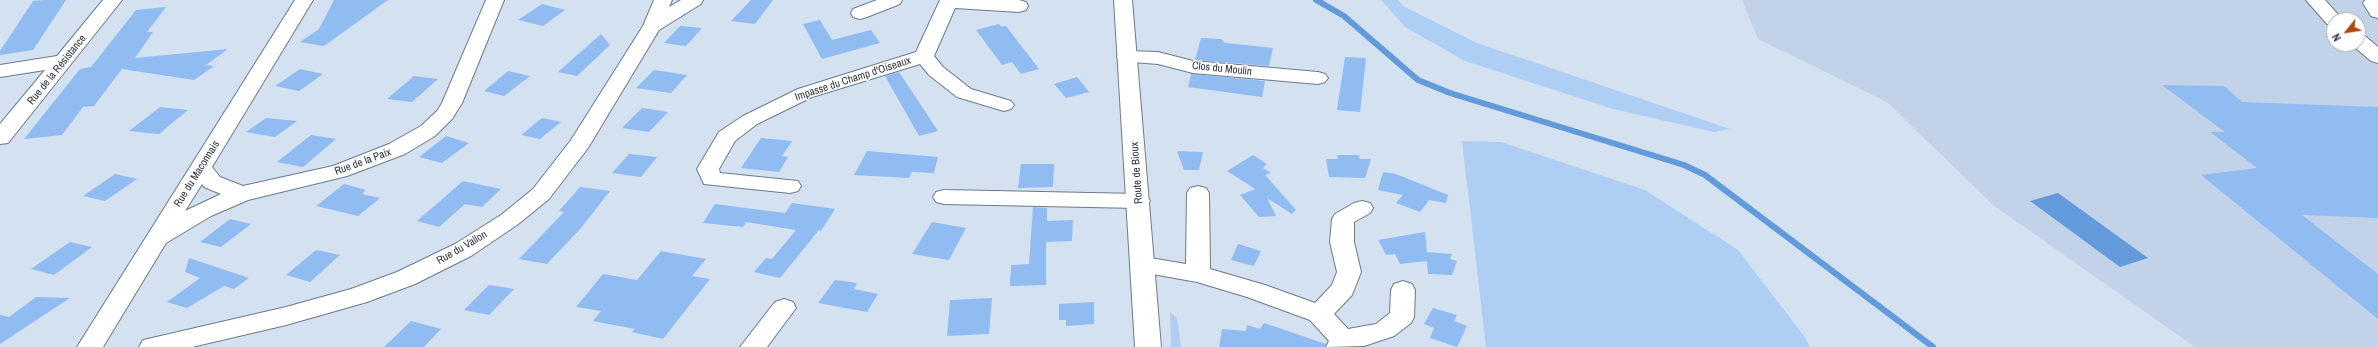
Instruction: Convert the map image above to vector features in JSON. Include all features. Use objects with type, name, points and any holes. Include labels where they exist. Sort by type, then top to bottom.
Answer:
[{"type":"street","name":"Rue de la Résistance","points":[[0,138],[113,0]]},
{"type":"street","name":"Rue du Maconnais","points":[[90,347],[304,0]]},
{"type":"street","name":"Rue de la Paix","points":[[157,238],[202,211],[241,194],[339,171],[397,149],[428,131],[445,115],[452,103],[495,0]]},
{"type":"street","name":"Rue du Vallon","points":[[152,347],[286,316],[358,296],[406,278],[463,250],[509,220],[541,194],[580,143],[652,26],[663,0]]},
{"type":"street","points":[[652,26],[694,0]]},
{"type":"street","points":[[860,13],[893,0]]},
{"type":"street","name":"Route de Bioux","points":[[1123,0],[1126,57],[1144,266],[1148,347]]},
{"type":"street","points":[[2315,0],[2326,12]]},
{"type":"street","points":[[2374,0],[2372,3],[2378,12]]},
{"type":"street","name":"Impasse du Champ d'Oiseaux","points":[[790,186],[712,179],[708,169],[727,137],[750,120],[805,93],[924,56],[949,1],[1019,6]]},
{"type":"street","points":[[2366,47],[2378,57]]},
{"type":"street","name":"Impasse du Champ d'Oiseaux","points":[[924,56],[936,71],[964,93],[1004,106]]},
{"type":"street","name":"Clos du Moulin","points":[[1126,57],[1158,58],[1193,67],[1318,78]]},
{"type":"street","points":[[0,71],[64,61]]},
{"type":"street","points":[[201,167],[212,182],[241,194]]},
{"type":"street","points":[[1198,193],[1198,274]]},
{"type":"street","points":[[944,197],[1139,201]]},
{"type":"street","points":[[1319,314],[1343,289],[1349,272],[1342,242],[1343,219],[1362,208]]},
{"type":"street","points":[[1144,266],[1198,274],[1256,290],[1319,314],[1340,343],[1385,330],[1402,317],[1403,290]]},
{"type":"street","points":[[753,347],[784,308]]},
{"type":"shaded area","points":[[1381,0],[1398,0],[1403,6],[1477,43],[1730,129],[1714,132],[1613,109],[1465,61],[1405,27]]},
{"type":"shaded area","points":[[1742,0],[2378,0],[2378,347],[2195,347],[1993,205],[1887,102],[1758,39]]},
{"type":"shaded area","points":[[1462,141],[1501,142],[1645,190],[1738,250],[1804,336],[1810,347],[1486,347]]},
{"type":"shaded area","points":[[1170,312],[1177,318],[1181,347],[1171,347]]},
{"type":"water","points":[[2058,193],[2148,258],[2120,267],[2030,201]]},
{"type":"building","points":[[66,0],[33,50],[0,55],[0,51],[33,1]]},
{"type":"building","points":[[334,0],[388,0],[324,46],[300,42],[319,29]]},
{"type":"building","points":[[751,0],[773,0],[755,24],[731,21]]},
{"type":"building","points":[[542,4],[565,10],[543,26],[518,20]]},
{"type":"building","points":[[166,7],[147,32],[153,32],[135,58],[228,49],[206,65],[214,66],[194,80],[122,69],[94,106],[83,107],[62,135],[24,139],[80,69],[91,67],[136,10]]},
{"type":"building","points":[[820,20],[832,40],[871,30],[880,43],[822,59],[803,24]]},
{"type":"building","points":[[999,24],[1001,27],[1006,26],[1039,69],[1021,74],[1012,62],[1002,65],[976,30]]},
{"type":"building","points":[[680,26],[702,28],[686,46],[664,43]]},
{"type":"building","points":[[601,34],[610,45],[577,76],[558,72]]},
{"type":"building","points":[[1201,38],[1221,39],[1225,43],[1273,48],[1269,66],[1195,60]]},
{"type":"building","points":[[1345,57],[1366,58],[1360,112],[1337,110]]},
{"type":"building","points":[[300,69],[323,74],[299,91],[275,86]]},
{"type":"building","points":[[654,70],[687,75],[671,93],[636,88]]},
{"type":"building","points":[[508,71],[530,76],[504,96],[484,91]]},
{"type":"building","points":[[899,72],[938,131],[919,136],[885,76]]},
{"type":"building","points":[[1191,74],[1265,81],[1262,97],[1188,87]]},
{"type":"building","points":[[414,76],[438,79],[412,102],[387,99]]},
{"type":"building","points":[[1077,77],[1089,92],[1066,98],[1054,84]]},
{"type":"building","points":[[2162,85],[2224,86],[2242,102],[2378,107],[2378,218],[2302,215],[2378,274],[2378,319],[2201,175],[2257,168],[2210,132],[2225,132]]},
{"type":"building","points":[[160,107],[188,110],[159,134],[129,131]]},
{"type":"building","points":[[642,108],[668,112],[649,132],[622,128]]},
{"type":"building","points":[[266,118],[297,121],[275,137],[246,132]]},
{"type":"building","points":[[542,118],[561,122],[540,139],[521,135]]},
{"type":"building","points":[[311,135],[336,139],[303,167],[277,162]]},
{"type":"building","points":[[446,136],[469,143],[442,163],[419,157]]},
{"type":"building","points":[[761,138],[792,141],[782,156],[788,157],[779,172],[741,168]]},
{"type":"building","points":[[867,151],[938,157],[934,173],[912,172],[909,178],[854,175]]},
{"type":"building","points":[[1177,151],[1203,152],[1199,170],[1184,170]]},
{"type":"building","points":[[629,154],[657,157],[641,177],[612,173]]},
{"type":"building","points":[[1253,155],[1267,164],[1263,168],[1271,173],[1265,175],[1296,210],[1292,214],[1267,198],[1276,216],[1259,217],[1240,195],[1255,189],[1227,171]]},
{"type":"building","points":[[1337,155],[1358,155],[1360,159],[1371,159],[1365,178],[1329,177],[1326,159],[1338,159]]},
{"type":"building","points":[[1021,164],[1054,164],[1053,187],[1018,188]]},
{"type":"building","points":[[1383,172],[1396,174],[1448,195],[1446,203],[1429,200],[1420,212],[1396,203],[1403,195],[1378,190]]},
{"type":"building","points":[[115,174],[137,179],[105,201],[83,196]]},
{"type":"building","points":[[463,181],[501,189],[482,207],[465,204],[439,227],[417,221]]},
{"type":"building","points":[[344,184],[366,190],[362,194],[380,198],[358,216],[316,206]]},
{"type":"building","points":[[580,187],[610,191],[581,228],[547,264],[519,259],[564,212],[559,211]]},
{"type":"building","points":[[792,203],[835,209],[821,231],[819,230],[780,278],[754,272],[766,258],[772,259],[796,230],[746,222],[743,227],[703,223],[715,204],[785,213]]},
{"type":"building","points":[[1033,207],[1047,208],[1047,221],[1073,220],[1072,241],[1046,242],[1046,285],[1010,286],[1011,265],[1029,264]]},
{"type":"building","points":[[230,219],[251,224],[221,247],[200,242]]},
{"type":"building","points":[[932,222],[966,228],[949,260],[912,254]]},
{"type":"building","points":[[1425,232],[1427,252],[1452,254],[1450,259],[1457,261],[1452,275],[1428,274],[1427,261],[1400,264],[1395,254],[1386,255],[1378,240]]},
{"type":"building","points":[[70,242],[92,247],[54,275],[31,269]]},
{"type":"building","points":[[1238,244],[1261,251],[1254,266],[1231,260]]},
{"type":"building","points":[[316,250],[340,255],[310,282],[286,275]]},
{"type":"building","points":[[661,251],[706,259],[692,276],[710,279],[663,339],[632,332],[635,329],[593,321],[601,311],[576,307],[603,274],[637,280]]},
{"type":"building","points":[[189,258],[249,278],[234,289],[224,286],[187,308],[167,302],[200,278],[185,272]]},
{"type":"building","points":[[835,280],[857,283],[854,289],[878,294],[867,312],[818,303]]},
{"type":"building","points":[[489,285],[514,289],[489,315],[464,310]]},
{"type":"building","points":[[36,297],[70,298],[0,344],[0,315],[9,317]]},
{"type":"building","points":[[992,298],[989,334],[947,336],[950,300]]},
{"type":"building","points":[[1094,302],[1094,324],[1066,326],[1066,320],[1059,320],[1059,304]]},
{"type":"building","points":[[1433,308],[1457,315],[1454,321],[1467,326],[1457,347],[1430,338],[1434,328],[1424,324]]},
{"type":"building","points":[[411,321],[441,329],[424,347],[384,347]]},
{"type":"building","points":[[1264,323],[1326,344],[1325,347],[1219,347],[1222,329],[1246,331],[1247,325],[1260,329]]},
{"type":"waterway","points":[[1316,0],[1344,16],[1418,80],[1450,93],[1684,165],[1705,175],[1933,347]]}]
